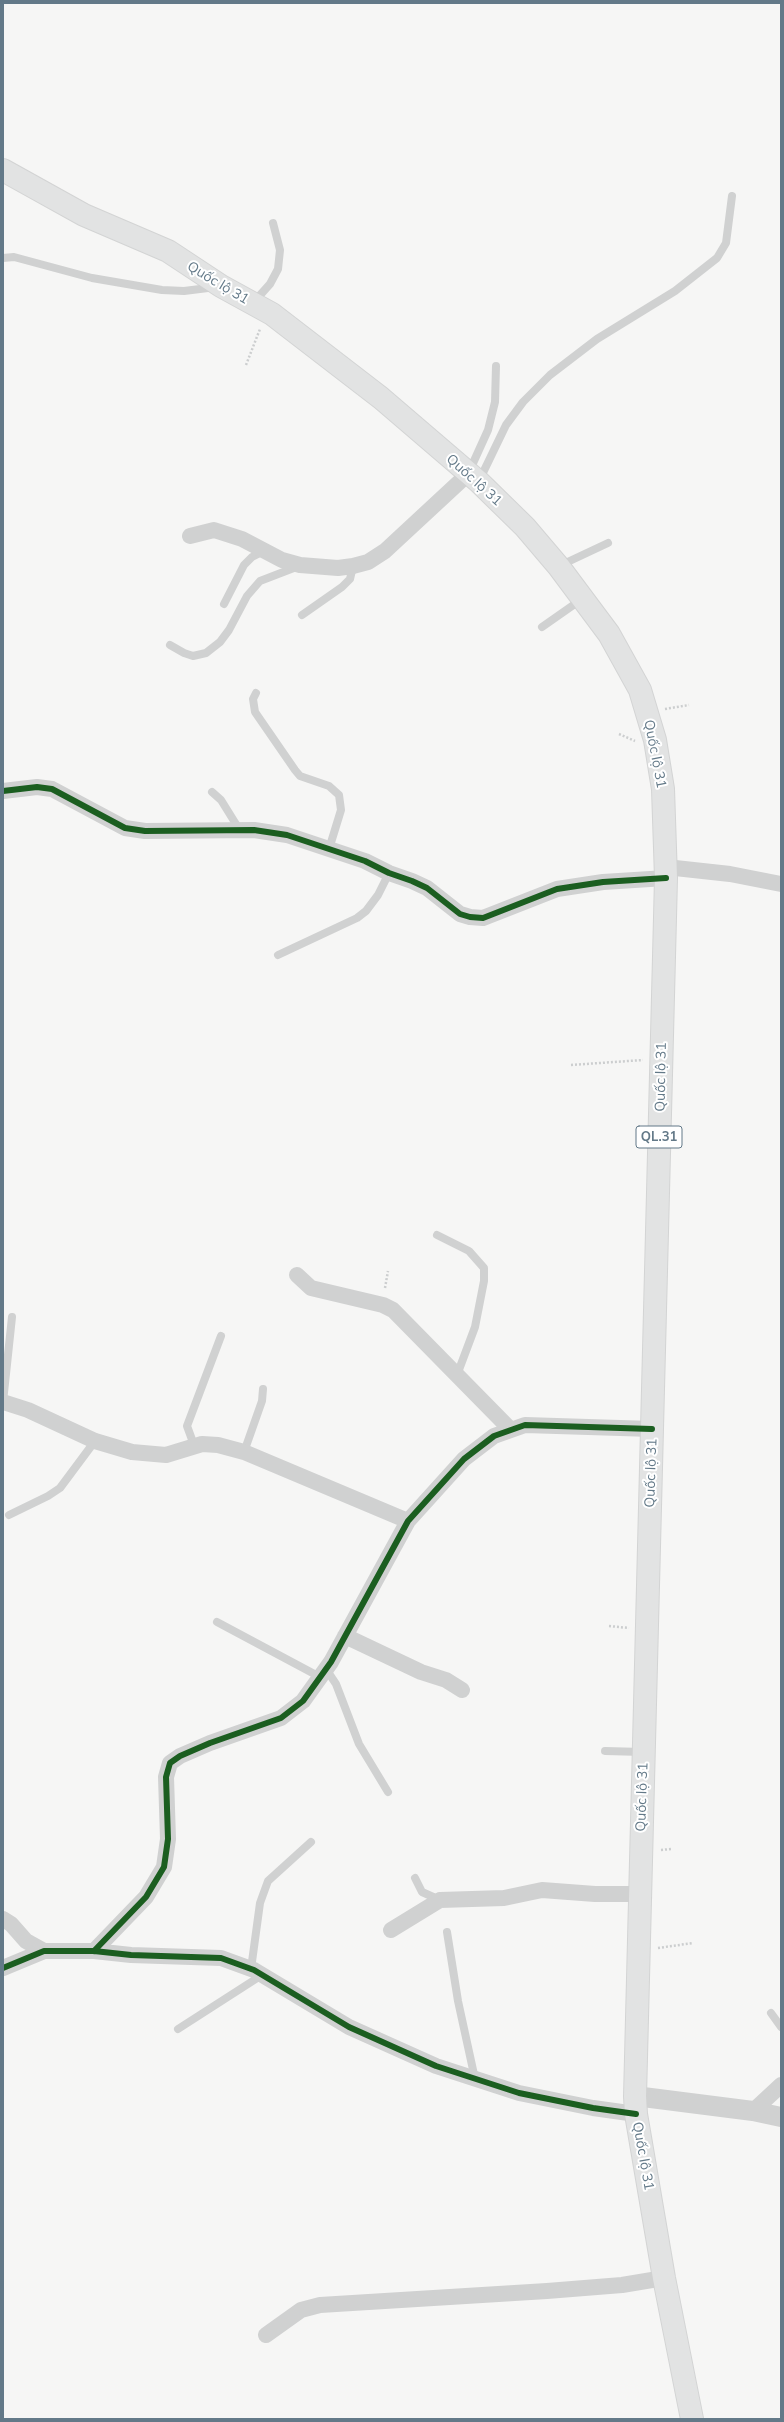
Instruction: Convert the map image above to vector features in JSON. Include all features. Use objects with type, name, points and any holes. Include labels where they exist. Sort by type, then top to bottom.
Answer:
[{"type":"highway","name":"Quốc lộ 31","points":[[3,170],[84,215],[168,251],[221,286],[272,314],[381,398],[473,478],[525,527],[559,567],[609,634],[640,690],[655,740],[663,789],[666,872],[639,1894],[636,2105],[664,2278],[692,2419]]},
{"type":"street","points":[[190,536],[207,530],[218,531],[242,539],[264,551],[300,565],[338,568],[353,566],[368,562],[385,551],[473,478]]},
{"type":"street","points":[[3,791],[37,787],[52,789],[125,828],[145,831],[239,829],[268,830],[366,861],[389,873],[427,888],[460,914],[483,918],[557,888],[666,872],[730,874],[781,884]]},
{"type":"street","points":[[297,1275],[311,1288],[383,1305],[393,1310],[510,1429]]},
{"type":"street","points":[[3,1402],[28,1410],[95,1441],[132,1452],[157,1456],[166,1455],[194,1445],[218,1445],[244,1452],[408,1521]]},
{"type":"street","points":[[94,1951],[146,1897],[164,1867],[168,1840],[166,1777],[170,1763],[180,1756],[210,1743],[282,1718],[303,1701],[323,1673],[345,1636],[408,1521],[464,1459],[486,1441],[510,1429],[525,1425],[544,1424],[652,1430]]},
{"type":"street","points":[[345,1636],[421,1672],[446,1680],[462,1690]]},
{"type":"street","points":[[391,1930],[440,1900],[487,1900],[542,1890],[595,1894],[639,1894]]},
{"type":"street","points":[[3,1919],[12,1924],[26,1941],[44,1951]]},
{"type":"street","points":[[3,1968],[44,1951],[94,1951],[131,1955],[221,1958],[257,1972],[348,2027],[401,2052],[475,2079],[564,2103],[753,2111],[781,2117]]},
{"type":"street","points":[[753,2111],[781,2085]]},
{"type":"street","points":[[266,2335],[282,2321],[301,2310],[320,2305],[547,2291],[622,2285],[664,2278]]},
{"type":"lane","points":[[473,478],[506,425],[523,402],[550,375],[597,339],[675,291],[717,258],[726,243],[732,196]]},
{"type":"lane","points":[[253,304],[270,284],[278,269],[280,250],[273,223]]},
{"type":"lane","points":[[3,258],[14,257],[92,278],[162,290],[184,291],[221,286]]},
{"type":"lane","points":[[473,478],[495,402],[496,366]]},
{"type":"lane","points":[[559,567],[608,543]]},
{"type":"lane","points":[[224,604],[244,565],[252,557],[264,551]]},
{"type":"lane","points":[[170,645],[184,654],[193,656],[206,653],[220,642],[229,630],[247,596],[260,582],[300,565]]},
{"type":"lane","points":[[302,615],[342,587],[350,579],[353,566]]},
{"type":"lane","points":[[542,627],[582,599]]},
{"type":"lane","points":[[256,693],[253,699],[255,712],[295,770],[300,776],[335,789],[339,795],[341,810],[329,849]]},
{"type":"lane","points":[[212,792],[221,800],[239,829]]},
{"type":"lane","points":[[278,955],[357,918],[366,911],[378,895],[389,873]]},
{"type":"lane","points":[[437,1235],[469,1252],[484,1268],[484,1281],[475,1327],[457,1375]]},
{"type":"lane","points":[[3,1402],[12,1317]]},
{"type":"lane","points":[[194,1445],[187,1426],[221,1336]]},
{"type":"lane","points":[[244,1452],[262,1401],[263,1390]]},
{"type":"lane","points":[[9,1515],[48,1496],[60,1488],[95,1441]]},
{"type":"lane","points":[[217,1622],[323,1673],[336,1684],[360,1744],[388,1792]]},
{"type":"lane","points":[[605,1751],[643,1752]]},
{"type":"lane","points":[[178,2029],[257,1972],[260,1903],[268,1881],[311,1842]]},
{"type":"lane","points":[[415,1878],[422,1892],[440,1900]]},
{"type":"lane","points":[[447,1932],[458,2001],[475,2079]]},
{"type":"lane","points":[[771,2013],[781,2026]]},
{"type":"path","points":[[246,365],[261,328],[272,314]]},
{"type":"path","points":[[570,1065],[661,1058]]},
{"type":"path","points":[[638,1952],[693,1943]]},
{"type":"cycle path","points":[[3,791],[37,787],[52,789],[125,828],[145,831],[254,830],[287,835],[365,861],[389,873],[412,881],[427,888],[460,914],[470,917],[483,918],[557,889],[603,882],[666,878]]},
{"type":"cycle path","points":[[94,1951],[146,1897],[164,1867],[168,1839],[166,1777],[170,1763],[180,1756],[210,1743],[281,1718],[303,1701],[331,1662],[408,1521],[464,1459],[494,1436],[525,1425],[652,1429]]},
{"type":"cycle path","points":[[3,1968],[44,1951],[94,1951],[131,1955],[221,1958],[254,1970],[349,2027],[436,2066],[519,2093],[593,2108],[636,2114]]}]
